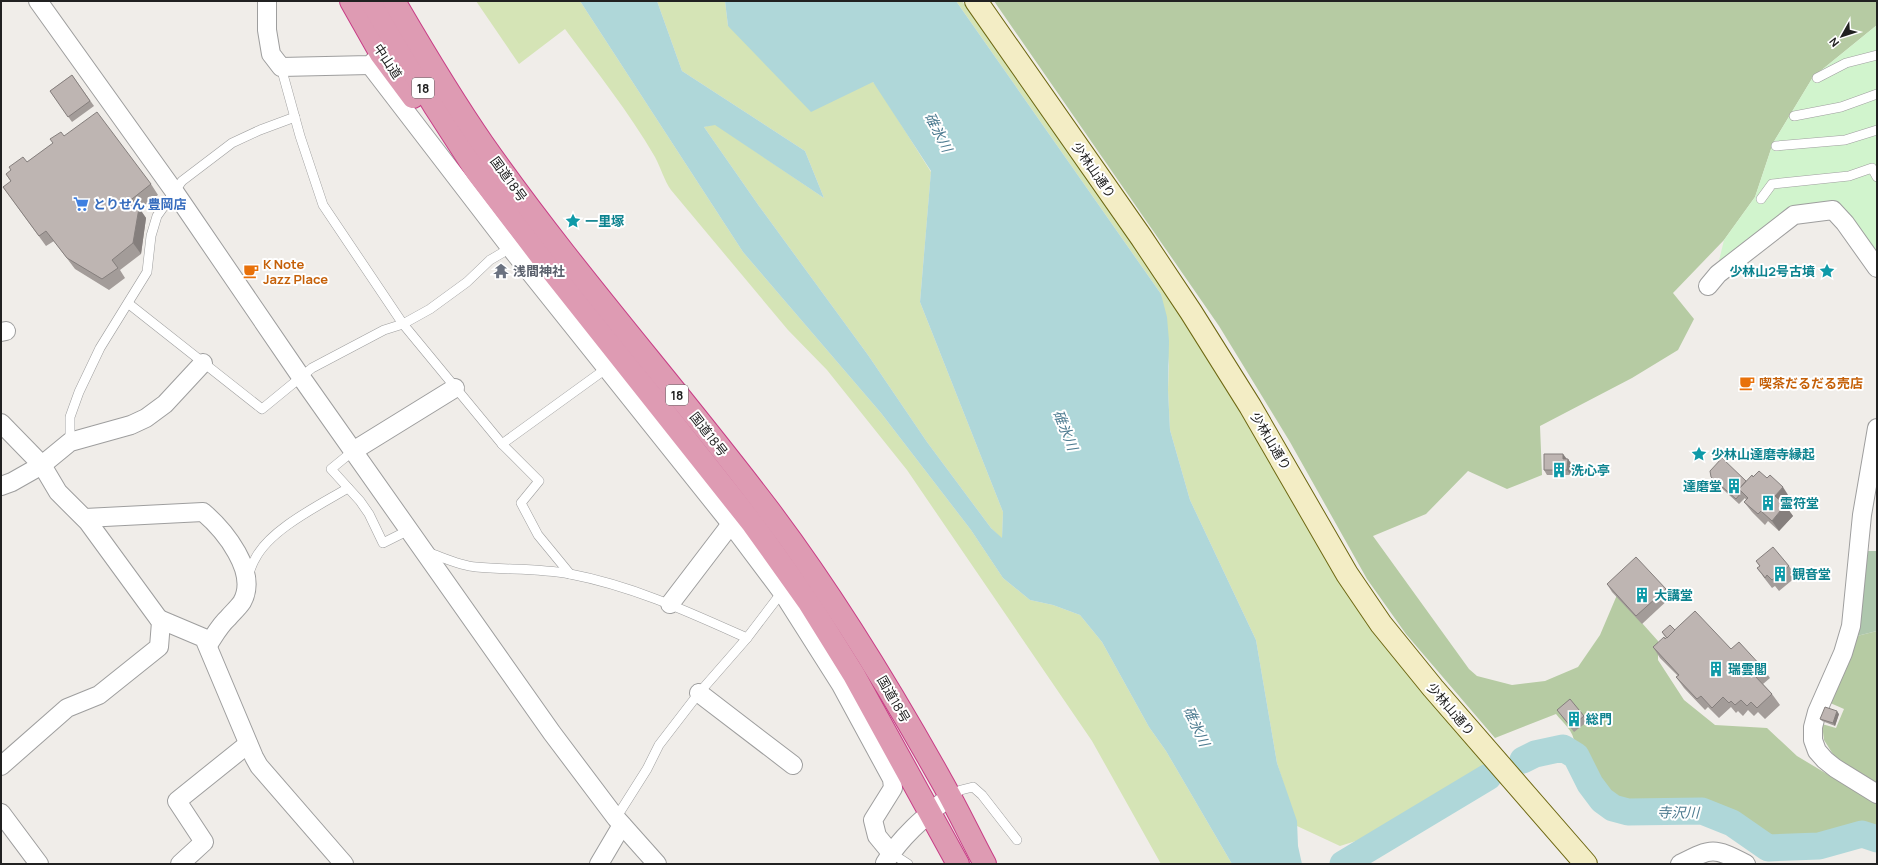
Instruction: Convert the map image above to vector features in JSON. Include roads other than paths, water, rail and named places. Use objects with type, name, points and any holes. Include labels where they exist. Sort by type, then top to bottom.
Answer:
[{"type":"highway","name":"中山道","points":[[351,1],[381,52]]},
{"type":"highway","name":"国道18号","points":[[371,1],[381,52],[435,107],[477,172],[554,273],[767,543],[808,601],[854,675],[958,864]]},
{"type":"highway","name":"国道18号","points":[[394,1],[453,98],[492,156],[572,261],[769,510],[822,585],[867,654],[950,796],[985,864]]},
{"type":"street","points":[[38,1],[174,191],[301,377],[552,733],[619,821],[657,864]]},
{"type":"street","points":[[267,1],[267,30],[271,54],[281,67],[381,52],[374,72],[509,246],[731,524],[782,592],[841,685],[892,779],[893,788],[873,820],[877,836],[888,859],[929,813],[950,796]]},
{"type":"street","name":"少林山通り","points":[[976,1],[1141,237],[1191,312],[1299,488],[1347,574],[1381,624],[1433,688],[1586,864]]},
{"type":"street","points":[[1708,286],[1718,274],[1794,215],[1808,212],[1833,210],[1845,223],[1877,268]]},
{"type":"street","points":[[1,486],[12,482],[42,465],[70,442],[131,425],[146,418],[165,404],[204,363]]},
{"type":"street","points":[[353,451],[455,388]]},
{"type":"street","points":[[1,423],[42,465],[58,492],[85,518],[161,622],[158,648],[99,695],[67,708],[1,766]]},
{"type":"street","points":[[1876,436],[1862,515],[1851,626],[1843,653],[1817,712],[1813,727],[1813,740],[1817,751],[1825,760],[1877,794]]},
{"type":"street","points":[[85,518],[202,512],[217,524],[230,542],[242,564],[247,579],[247,590],[243,601],[208,645]]},
{"type":"street","points":[[670,604],[731,524]]},
{"type":"street","points":[[159,619],[204,638],[248,744],[259,766],[344,864]]},
{"type":"street","points":[[700,693],[793,765]]},
{"type":"street","points":[[180,864],[204,842],[178,801],[248,744]]},
{"type":"street","points":[[1,813],[39,864]]},
{"type":"street","points":[[599,864],[619,821]]},
{"type":"street","points":[[1680,864],[1699,854],[1710,851],[1728,855],[1746,864]]},
{"type":"lane","points":[[1817,78],[1846,63],[1877,55]]},
{"type":"lane","points":[[281,67],[323,205],[403,324],[502,444],[539,481],[521,502],[538,535],[570,574]]},
{"type":"lane","points":[[1794,116],[1841,106],[1877,94]]},
{"type":"lane","points":[[70,442],[70,417],[79,392],[100,348],[129,304],[147,272],[150,236],[157,216],[174,191],[182,181],[232,143],[260,130],[295,117]]},
{"type":"lane","points":[[1776,146],[1845,140],[1877,130]]},
{"type":"lane","points":[[1761,199],[1772,184],[1849,176],[1872,168],[1877,177]]},
{"type":"lane","points":[[129,304],[262,409],[312,368],[384,330],[403,324],[430,309],[509,246]]},
{"type":"lane","points":[[502,444],[607,368]]},
{"type":"lane","points":[[353,451],[330,469],[369,514],[383,542],[409,530]]},
{"type":"lane","points":[[247,579],[255,557],[274,535],[297,518],[348,488]]},
{"type":"lane","points":[[424,551],[474,567],[534,569],[570,574],[631,589],[670,604],[747,638]]},
{"type":"lane","points":[[619,821],[659,745],[700,693],[747,638],[782,592]]},
{"type":"lane","points":[[950,796],[961,790],[973,787],[982,795],[1018,840]]},
{"type":"lane","points":[[888,859],[908,864]]},
{"type":"water","name":"碓氷川","points":[[580,1],[657,1],[682,71],[805,151],[824,198],[715,125],[704,127],[759,206],[868,355],[927,442],[991,528],[1002,538],[1003,512],[920,302],[931,171],[873,82],[811,112],[728,26],[725,1],[956,1],[1161,294],[1167,317],[1169,341],[1168,390],[1170,430],[1190,500],[1256,640],[1277,763],[1297,821],[1298,846],[1302,864],[1232,864],[1166,751],[1149,727],[1102,642],[1080,615],[1053,605],[1030,600],[1003,578],[971,530],[881,413],[743,252]]},
{"type":"waterway","name":"寺沢川","points":[[1523,760],[1535,754],[1563,748],[1576,756],[1590,784],[1602,800],[1613,808],[1628,812],[1702,811],[1732,823],[1768,848],[1819,846],[1862,834],[1877,839]]},
{"type":"waterway","name":"寺沢川","points":[[1343,864],[1488,777]]},
{"type":"place","name":"とりせん 豊岡店","points":[[81,204]]},
{"type":"place","name":"一里塚","points":[[573,221]]},
{"type":"place","name":"K Note Jazz Place","points":[[251,271]]},
{"type":"place","name":"浅間神社","points":[[501,271]]},
{"type":"place","name":"少林山2号古墳","points":[[1827,271]]},
{"type":"place","name":"喫茶だるだる売店","points":[[1747,383]]},
{"type":"place","name":"少林山達磨寺縁起","points":[[1699,454]]},
{"type":"place","name":"洗心亭","points":[[1559,470]]},
{"type":"place","name":"達磨堂","points":[[1734,486]]},
{"type":"place","name":"霊符堂","points":[[1768,503]]},
{"type":"place","name":"観音堂","points":[[1780,574]]},
{"type":"place","name":"大講堂","points":[[1642,595]]},
{"type":"place","name":"瑞雲閣","points":[[1716,669]]},
{"type":"place","name":"総門","points":[[1574,719]]}]
